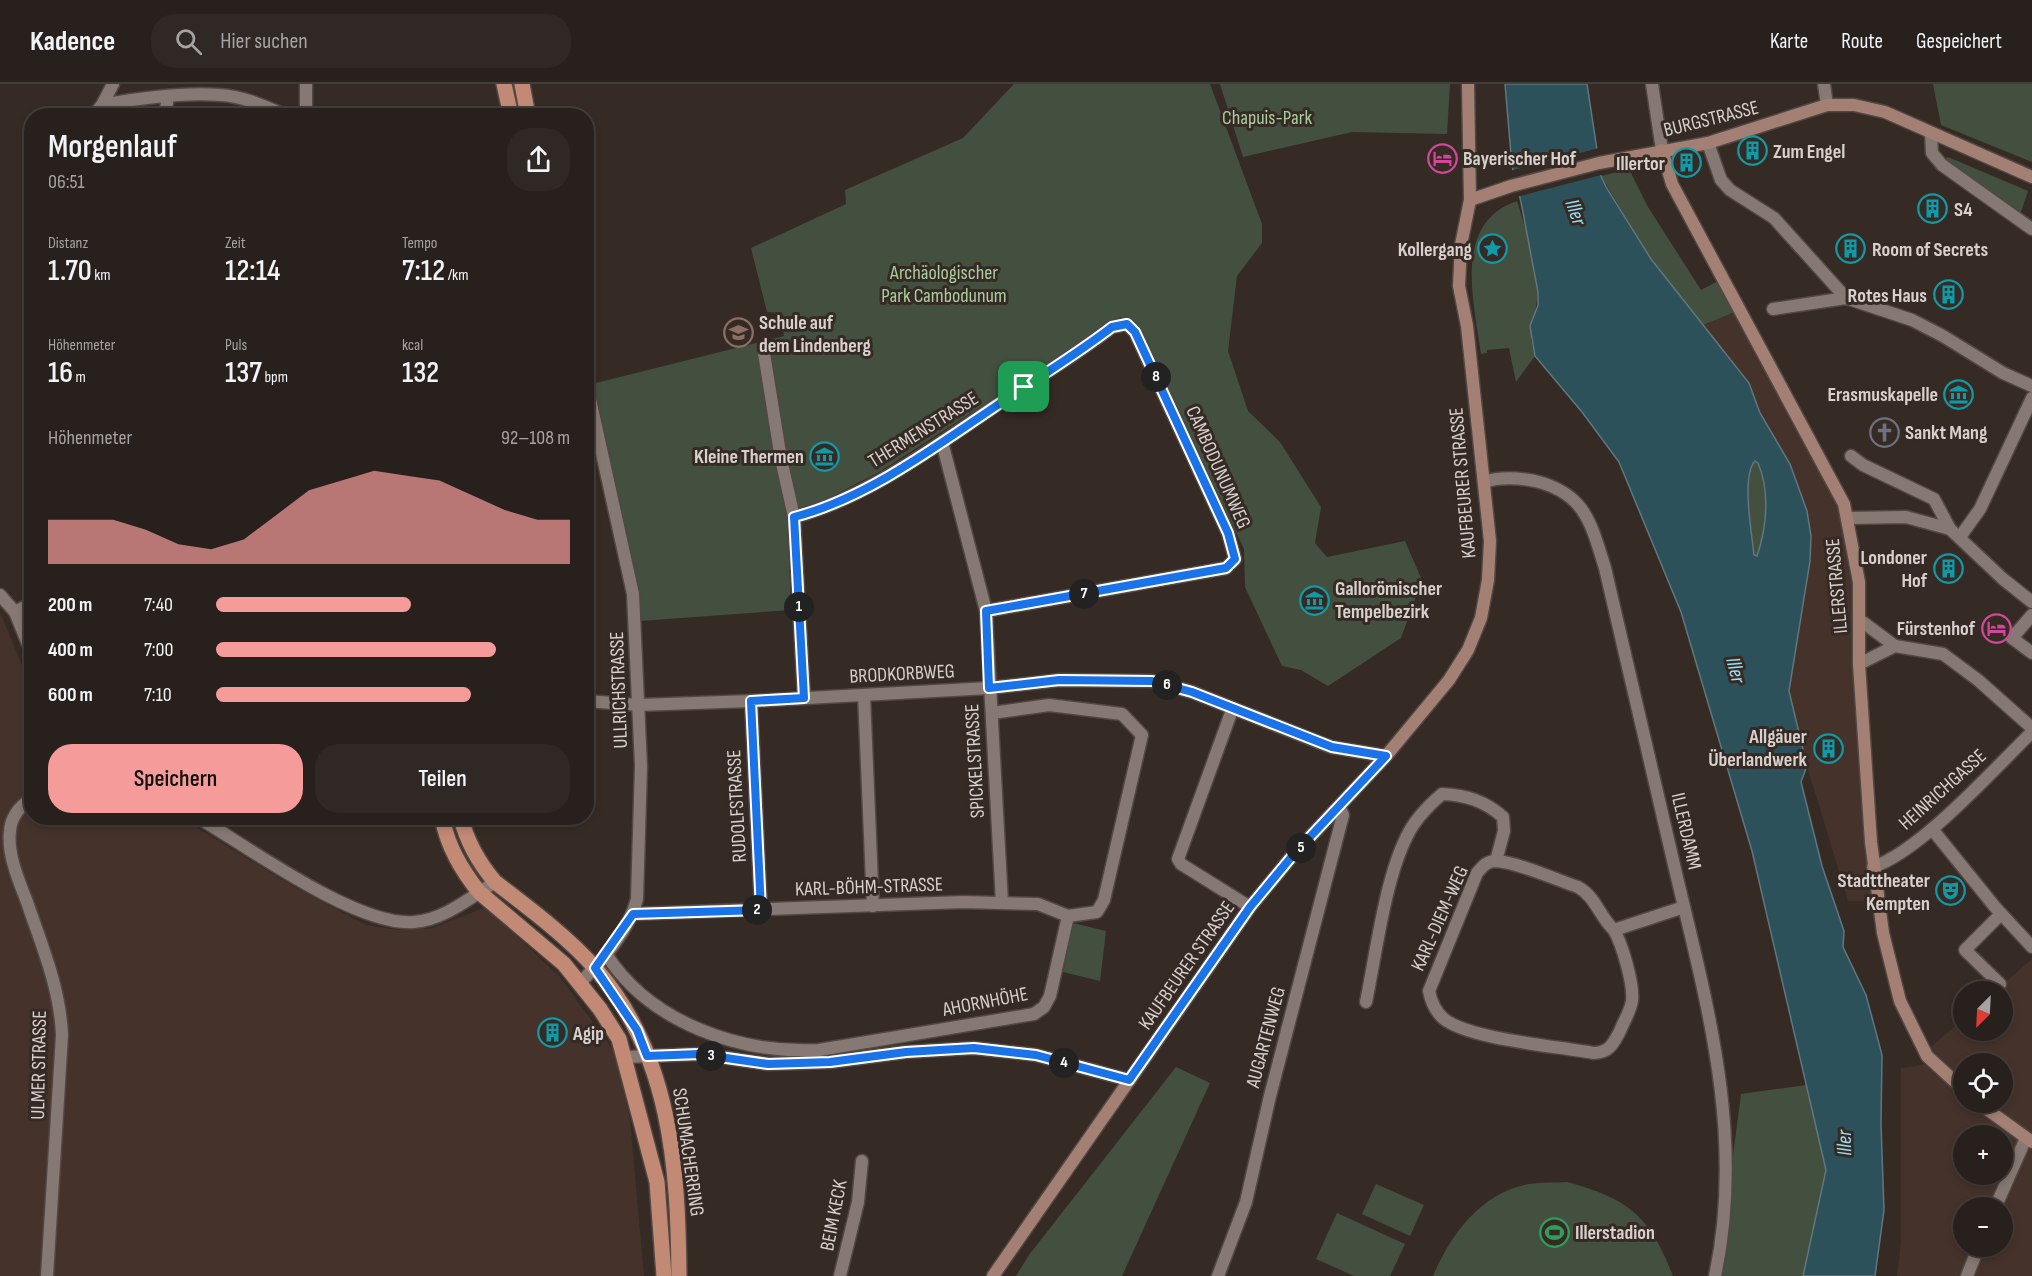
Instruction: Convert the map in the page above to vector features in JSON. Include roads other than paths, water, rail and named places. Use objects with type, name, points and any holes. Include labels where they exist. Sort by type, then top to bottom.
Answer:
[{"type":"main road","points":[[504,84],[509,108]]},
{"type":"main road","points":[[522,84],[526,108]]},
{"type":"main road","name":"SCHUMACHERRING","points":[[444,825],[456,861],[479,892],[564,964],[614,1030],[625,1057],[657,1182],[664,1276]]},
{"type":"main road","name":"SCHUMACHERRING","points":[[463,825],[472,849],[495,882],[595,968],[637,1030],[662,1092],[678,1210],[679,1276]]},
{"type":"street","points":[[100,108],[113,84]]},
{"type":"street","points":[[306,84],[306,108]]},
{"type":"street","name":"KAUFBEURER STRASSE","points":[[993,1276],[1250,907],[1293,855],[1386,756],[1449,680],[1468,650],[1481,618],[1488,580],[1490,541],[1467,326],[1459,286],[1461,245],[1470,200],[1468,84]]},
{"type":"street","points":[[1652,84],[1662,136],[1662,150]]},
{"type":"street","points":[[1824,84],[1827,105]]},
{"type":"street","points":[[102,105],[168,96],[221,94],[267,108]]},
{"type":"street","points":[[166,108],[168,96]]},
{"type":"street","name":"BURGSTRASSE","points":[[1470,200],[1517,184],[1599,163],[1708,142],[1827,105],[1868,107],[2032,177]]},
{"type":"street","points":[[1931,134],[1932,153],[1942,165],[2032,229]]},
{"type":"street","points":[[1708,142],[1721,180],[1730,190],[1774,218],[1846,298]]},
{"type":"street","name":"ILLERSTRASSE","points":[[1662,150],[1672,184],[1841,494],[1848,518],[1859,582],[1860,664],[1873,867],[1882,933],[1900,1000],[1927,1056],[1953,1080]]},
{"type":"street","points":[[1773,309],[1846,298],[1912,321],[1942,336],[2003,373],[2032,386]]},
{"type":"street","name":"THERMENSTRASSE","points":[[794,517],[824,509],[942,442],[1112,327],[1127,324]]},
{"type":"street","name":"CAMBODUNUMWEG","points":[[986,611],[1226,568],[1235,559],[1228,533],[1184,435],[1135,332],[1127,324]]},
{"type":"street","points":[[763,348],[781,459],[794,517],[804,698]]},
{"type":"street","points":[[1955,533],[1980,508],[2032,398]]},
{"type":"street","name":"ULLRICHSTRASSE","points":[[580,983],[606,954],[633,914],[637,899],[639,705],[633,594],[594,417]]},
{"type":"street","name":"SPICKELSTRASSE","points":[[942,442],[986,611],[1002,903]]},
{"type":"street","points":[[1851,456],[1863,465],[1934,499],[1955,533],[2002,579],[2032,602]]},
{"type":"street","name":"ILLERDAMM","points":[[1484,482],[1494,479],[1528,480],[1551,485],[1575,498],[1592,525],[1605,568],[1684,907],[1724,1104],[1727,1167],[1723,1232],[1714,1276]]},
{"type":"street","points":[[1848,518],[1906,518],[1955,533]]},
{"type":"street","points":[[0,595],[15,612],[24,634]]},
{"type":"street","points":[[15,612],[24,607]]},
{"type":"street","points":[[2032,615],[2012,638],[2032,653]]},
{"type":"street","points":[[1860,620],[1894,646],[1943,654],[1978,680],[2031,726]]},
{"type":"street","points":[[1860,664],[1894,646]]},
{"type":"street","name":"BRODKORBWEG","points":[[594,702],[639,705],[751,701],[989,688],[1059,680],[1152,681],[1192,692],[1232,710],[1332,747],[1386,756]]},
{"type":"street","points":[[864,694],[873,906]]},
{"type":"street","name":"RUDOLFSTRASSE","points":[[751,701],[761,910]]},
{"type":"street","points":[[992,713],[1049,705],[1122,714],[1142,735],[1104,900],[1097,912],[1068,916]]},
{"type":"street","points":[[1232,710],[1178,859],[1181,864],[1250,907]]},
{"type":"street","name":"HEINRICHGASSE","points":[[1873,867],[1885,864],[1932,829],[2031,726]]},
{"type":"street","points":[[1366,1002],[1397,859],[1407,834],[1426,807],[1442,794],[1465,795],[1493,808],[1503,817],[1504,831],[1496,861]]},
{"type":"street","name":"ULMER STRASSE","points":[[24,805],[15,813],[10,830],[10,848],[61,1006],[62,1035],[47,1276]]},
{"type":"street","name":"AUGARTENWEG","points":[[1218,1276],[1245,1202],[1343,815],[1340,807]]},
{"type":"street","points":[[210,825],[292,875],[363,914],[396,922],[415,922],[454,909],[495,882]]},
{"type":"street","points":[[1932,829],[2001,914],[2032,947]]},
{"type":"street","name":"KARL-DIEM-WEG","points":[[1496,861],[1588,893],[1603,920],[1614,930],[1621,946],[1632,1001],[1629,1013],[1611,1048],[1605,1052],[1594,1053],[1468,1030],[1445,1020],[1436,1011],[1429,991],[1477,873],[1485,863],[1496,861]]},
{"type":"street","name":"KARL-BÖHM-STRASSE","points":[[633,914],[1002,903],[1038,904],[1068,916]]},
{"type":"street","points":[[1614,930],[1684,907]]},
{"type":"street","points":[[1997,981],[1965,950],[2001,914]]},
{"type":"street","name":"AHORNHÖHE","points":[[606,954],[619,975],[636,990],[675,1017],[702,1031],[749,1046],[799,1051],[819,1050],[1034,1014],[1044,1007],[1050,996],[1068,916]]},
{"type":"street","points":[[625,1057],[699,1054],[768,1064],[830,1062],[906,1052],[974,1048],[1036,1055],[1129,1080]]},
{"type":"street","points":[[1992,1113],[2029,1140],[2000,1197]]},
{"type":"street","name":"BEIM KECK","points":[[840,1276],[858,1202],[862,1161]]},
{"type":"street","name":"KAUFBEURER STRASSE","points":[[986,1276],[1008,1252]]},
{"type":"street","points":[[1967,1276],[1975,1257]]},
{"type":"water","name":"Iller","points":[[1505,84],[1587,84],[1601,176],[1606,187],[1651,259],[1749,383],[1760,413],[1790,464],[1807,511],[1811,536],[1810,561],[1789,691],[1807,766],[1801,782],[1822,866],[1844,931],[1843,947],[1866,995],[1882,1055],[1881,1124],[1884,1210],[1875,1276],[1803,1276],[1826,1170],[1752,851],[1681,612],[1619,462],[1582,412],[1535,356],[1530,326],[1538,305],[1538,292],[1512,166]],"holes":[[[1755,461],[1758,463],[1764,485],[1766,509],[1757,556],[1754,555],[1748,492],[1751,468]]]},
{"type":"place","name":"Zum Engel","points":[[1752,151]]},
{"type":"place","name":"Bayerischer Hof","points":[[1442,158]]},
{"type":"place","name":"Illertor","points":[[1686,163]]},
{"type":"place","name":"S4","points":[[1933,209]]},
{"type":"place","name":"Kollergang","points":[[1493,249]]},
{"type":"place","name":"Room of Secrets","points":[[1851,249]]},
{"type":"place","name":"Rotes Haus","points":[[1948,295]]},
{"type":"place","name":"Schule auf dem Lindenberg","points":[[738,333]]},
{"type":"place","name":"Erasmuskapelle","points":[[1959,394]]},
{"type":"place","name":"Sankt Mang","points":[[1884,432]]},
{"type":"place","name":"Kleine Thermen","points":[[825,456]]},
{"type":"place","name":"Londoner Hof","points":[[1948,569]]},
{"type":"place","name":"Gallorömischer Tempelbezirk","points":[[1314,600]]},
{"type":"place","name":"Fürstenhof","points":[[1996,628]]},
{"type":"place","name":"Allgäuer Überlandwerk","points":[[1828,748]]},
{"type":"place","name":"Stadttheater Kempten","points":[[1951,891]]},
{"type":"place","name":"Agip","points":[[552,1033]]},
{"type":"place","name":"Illerstadion","points":[[1554,1232]]},
{"type":"park label","name":"Chapuis-Park","points":[[1267,117]]},
{"type":"park label","name":"Archäologischer Park Cambodunum","points":[[944,284]]}]
